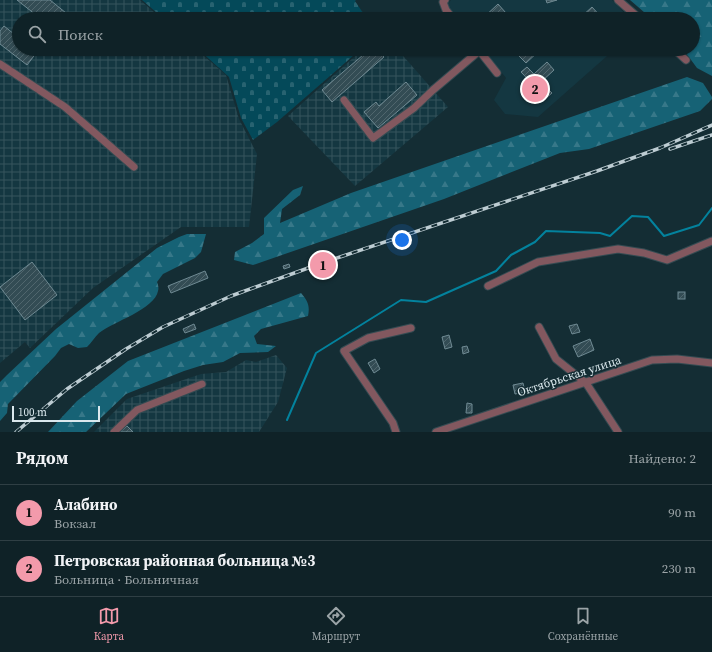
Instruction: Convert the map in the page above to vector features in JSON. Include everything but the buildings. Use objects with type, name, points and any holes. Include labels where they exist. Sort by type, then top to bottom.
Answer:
[{"type":"street","points":[[618,0],[632,12]]},
{"type":"street","points":[[444,1],[448,12]]},
{"type":"street","points":[[344,100],[373,138],[414,108],[471,56]]},
{"type":"street","points":[[483,56],[497,73]]},
{"type":"street","points":[[682,56],[686,60]]},
{"type":"street","points":[[0,64],[65,107],[134,167]]},
{"type":"street","points":[[488,286],[538,262],[618,249],[644,253],[667,260],[712,241]]},
{"type":"street","points":[[540,327],[556,359],[586,383],[618,432]]},
{"type":"street","points":[[396,432],[393,423],[344,351],[368,338],[412,328]]},
{"type":"street","name":"Октябрьская улица","points":[[436,432],[652,360],[677,358],[712,363]]},
{"type":"street","points":[[114,432],[137,410],[202,384]]},
{"type":"shaded area","points":[[0,0],[140,0],[154,12],[12,12],[12,56],[204,56],[226,75],[239,119],[257,154],[249,227],[181,227],[93,288],[30,348],[25,342],[0,363]]},
{"type":"shaded area","points":[[451,0],[612,0],[623,12],[452,12],[447,5]]},
{"type":"shaded area","points":[[355,56],[403,56],[448,107],[355,186],[288,116]]},
{"type":"shaded area","points":[[489,56],[607,56],[538,117],[505,114],[494,100],[506,78]]},
{"type":"shaded area","points":[[276,355],[287,368],[278,402],[259,432],[94,432],[127,399],[201,374],[226,372],[246,360],[256,362]]},
{"type":"green space","points":[[142,0],[356,0],[355,1],[362,12],[156,12]]},
{"type":"green space","points":[[630,0],[712,0],[712,76],[697,68],[688,56],[700,56],[700,12],[644,12]]},
{"type":"green space","points":[[206,56],[353,56],[277,122],[253,140],[241,118],[229,77]]},
{"type":"green space","points":[[687,77],[703,83],[712,97],[712,99],[700,111],[589,149],[560,153],[444,199],[253,265],[234,260],[235,252],[252,243],[264,234],[264,218],[293,190],[303,186],[300,195],[282,209],[280,223],[351,193]]},
{"type":"green space","points":[[187,234],[206,234],[201,252],[195,258],[163,274],[157,282],[158,290],[155,298],[149,304],[133,315],[99,333],[87,347],[78,348],[69,344],[61,348],[8,404],[7,413],[0,421],[0,382],[7,375],[56,329],[157,248]]},
{"type":"green space","points":[[301,293],[308,304],[308,316],[261,329],[254,336],[257,344],[276,346],[268,352],[240,353],[223,362],[203,365],[184,371],[126,394],[86,432],[48,432],[77,401],[128,361]]},
{"type":"waterway","points":[[287,420],[316,353],[401,300],[426,302],[496,271],[511,255],[535,242],[546,231],[600,233],[610,236],[632,216],[648,217],[664,236],[699,225],[712,208]]},
{"type":"railway","points":[[16,432],[67,389],[126,349],[163,327],[231,296],[322,263],[597,171],[660,148],[712,125]]},
{"type":"railway","points":[[670,149],[712,135]]},
{"type":"place","name":"Петровская районная больница №3","points":[[535,89]]},
{"type":"place","name":"Алабино","points":[[323,265]]}]
